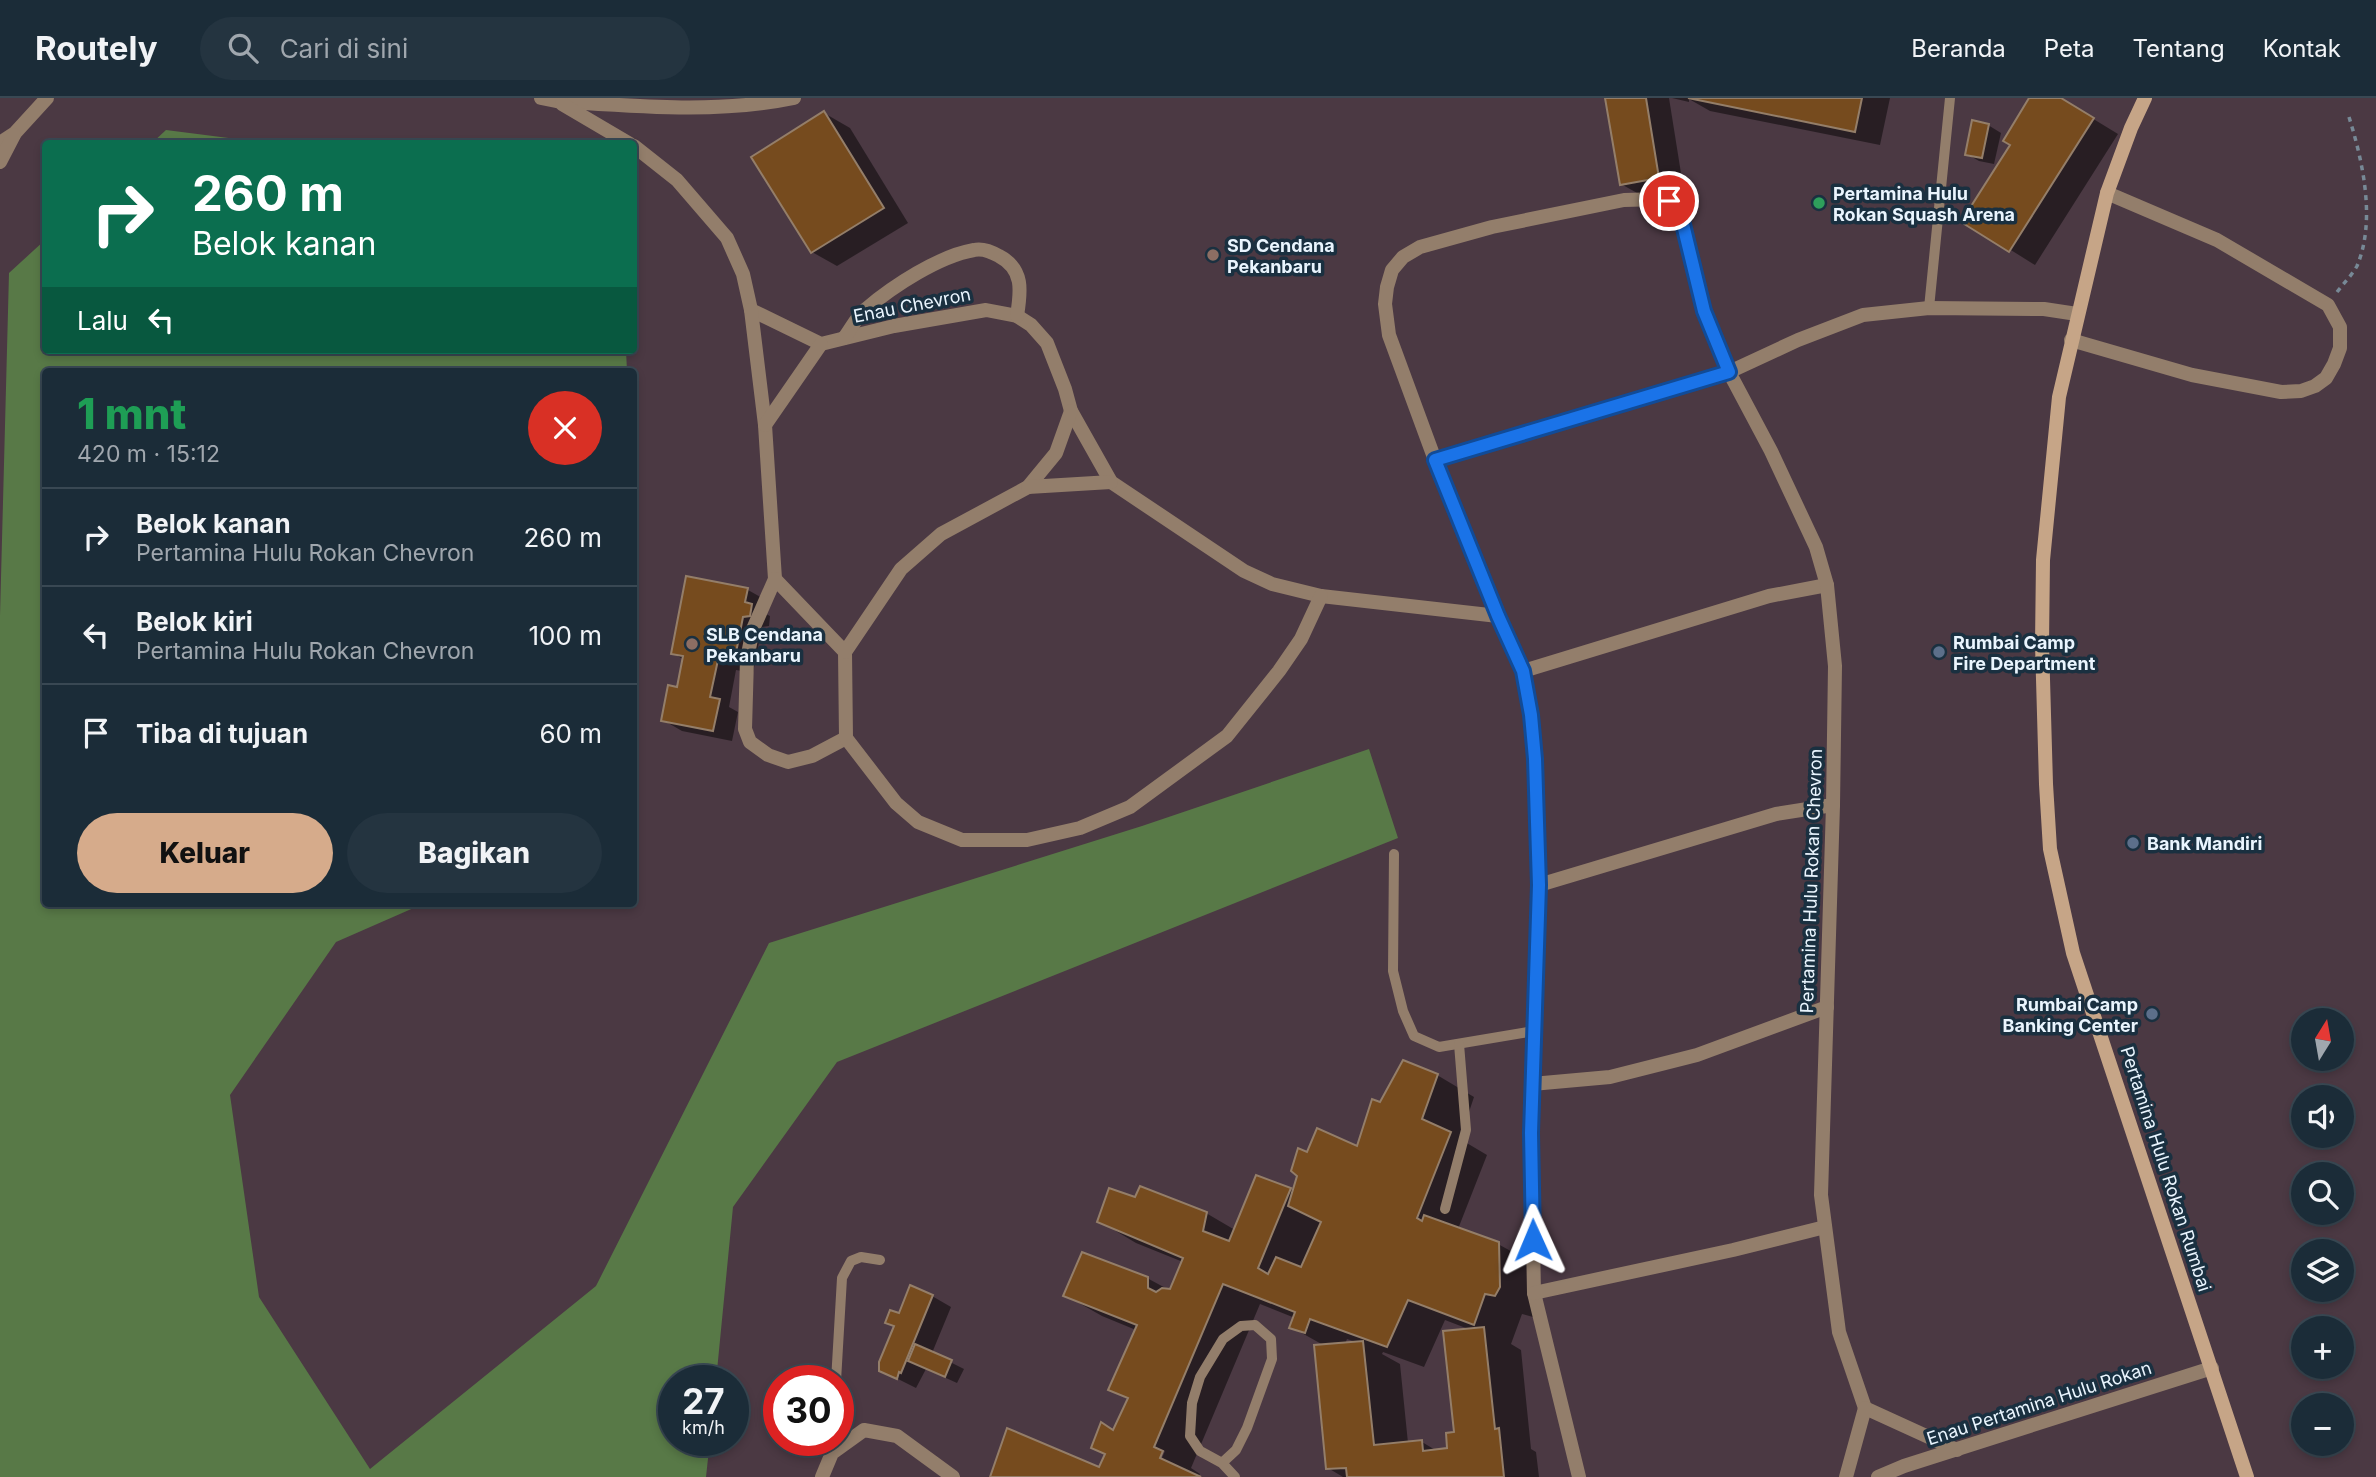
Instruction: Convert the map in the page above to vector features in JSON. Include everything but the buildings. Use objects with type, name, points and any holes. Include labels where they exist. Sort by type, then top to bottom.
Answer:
[{"type":"street","points":[[0,143],[15,133],[47,98]]},
{"type":"street","points":[[541,98],[667,107],[766,104],[794,98]]},
{"type":"street","points":[[2131,128],[2137,98]]},
{"type":"street","points":[[2131,128],[2146,98]]},
{"type":"street","points":[[556,101],[623,140]]},
{"type":"street","name":"Pertamina Hulu Rokan Rumbai","points":[[2131,128],[2107,193],[2059,397],[2043,560],[2042,644],[2050,849],[2073,953],[2247,1477]]},
{"type":"street","points":[[0,162],[15,133]]},
{"type":"street","points":[[637,149],[677,180],[727,238],[743,274],[751,310],[765,425],[775,579],[754,629],[747,659],[745,729],[750,742],[768,755],[788,762],[812,756],[846,738]]},
{"type":"street","points":[[2071,341],[2192,374],[2281,392],[2301,391],[2326,378],[2340,348],[2340,327],[2328,305],[2217,240],[2107,193]]},
{"type":"street","name":"Pertamina Hulu Rokan Chevron","points":[[1435,460],[1389,335],[1385,303],[1392,270],[1402,257],[1420,247],[1492,227],[1624,200],[1641,198],[1669,201],[1680,212],[1704,311],[1729,372],[1771,451],[1816,547],[1827,585],[1835,666],[1821,1195],[1839,1332],[1866,1408]]},
{"type":"street","points":[[844,338],[864,310],[936,263],[975,249],[991,251],[1007,260],[1017,271],[1020,293],[1017,316],[1031,325],[1046,343],[1071,411],[1111,482],[1244,571],[1272,584],[1321,596],[1498,616]]},
{"type":"street","points":[[1579,1477],[1534,1293],[1531,1133],[1539,885],[1531,715],[1523,671],[1435,460],[1729,372],[1798,340],[1863,316],[1929,308],[2044,309],[2077,314]]},
{"type":"street","points":[[751,310],[821,344],[765,425]]},
{"type":"street","name":"Enau Chevron","points":[[821,344],[894,326],[986,310],[1017,316]]},
{"type":"street","points":[[1071,411],[1056,453],[1028,487],[941,534],[901,569],[845,652],[846,738],[896,803],[918,822],[962,840],[1027,840],[1080,828],[1130,807],[1227,736],[1301,639],[1321,596]]},
{"type":"street","points":[[1028,487],[1111,482]]},
{"type":"street","points":[[775,579],[845,652]]},
{"type":"street","points":[[1523,671],[1769,596],[1827,585]]},
{"type":"street","points":[[1539,885],[1776,814],[1833,805]]},
{"type":"street","points":[[1532,1084],[1609,1077],[1698,1055],[1827,1007]]},
{"type":"street","points":[[1534,1293],[1825,1227]]},
{"type":"street","name":"Enau Pertamina Hulu Rokan","points":[[1878,1477],[1904,1466],[2212,1368]]},
{"type":"street","points":[[1846,1477],[1866,1408],[1957,1450]]},
{"type":"street","points":[[854,1435],[864,1430],[897,1436],[953,1477]]},
{"type":"street","points":[[822,1477],[829,1456]]},
{"type":"lane","points":[[1929,308],[1950,98]]},
{"type":"lane","points":[[1394,854],[1393,971],[1403,1011],[1414,1036],[1438,1047],[1534,1031]]},
{"type":"lane","points":[[1445,1209],[1466,1130],[1459,1044]]},
{"type":"lane","points":[[837,1365],[842,1278],[851,1261],[862,1257],[880,1260]]},
{"type":"lane","points":[[1222,1463],[1236,1450],[1247,1429],[1272,1359],[1271,1339],[1255,1325],[1241,1326],[1223,1339],[1200,1377],[1192,1403],[1189,1436],[1200,1451],[1222,1463],[1235,1477]]},
{"type":"path","points":[[2328,305],[2358,264],[2368,239],[2371,212],[2363,162],[2349,117]]},
{"type":"shaded area","points":[[0,98],[2376,98],[2376,1477],[0,1477]]},
{"type":"green space","points":[[166,130],[244,140],[155,140]]},
{"type":"green space","points":[[42,243],[42,354],[626,354],[627,368],[42,368],[42,907],[416,907],[336,942],[230,1095],[259,1297],[370,1469],[596,1286],[769,943],[1142,826],[1369,749],[1398,838],[837,1062],[733,1207],[718,1365],[658,1365],[658,1456],[708,1456],[706,1477],[0,1477],[0,616],[9,273]]},
{"type":"place","name":"Pertamina Hulu Rokan Squash Arena","points":[[1819,203]]},
{"type":"place","name":"SD Cendana Pekanbaru","points":[[1213,255]]},
{"type":"place","name":"SLB Cendana Pekanbaru","points":[[692,644]]},
{"type":"place","name":"Rumbai Camp Fire Department","points":[[1939,652]]},
{"type":"place","name":"Bank Mandiri","points":[[2133,843]]},
{"type":"place","name":"Rumbai Camp Banking Center","points":[[2152,1014]]},
{"type":"route","points":[[1533,1240],[1531,1133],[1539,885],[1531,715],[1523,671],[1435,460],[1729,372],[1704,311],[1680,212],[1669,201]]}]
